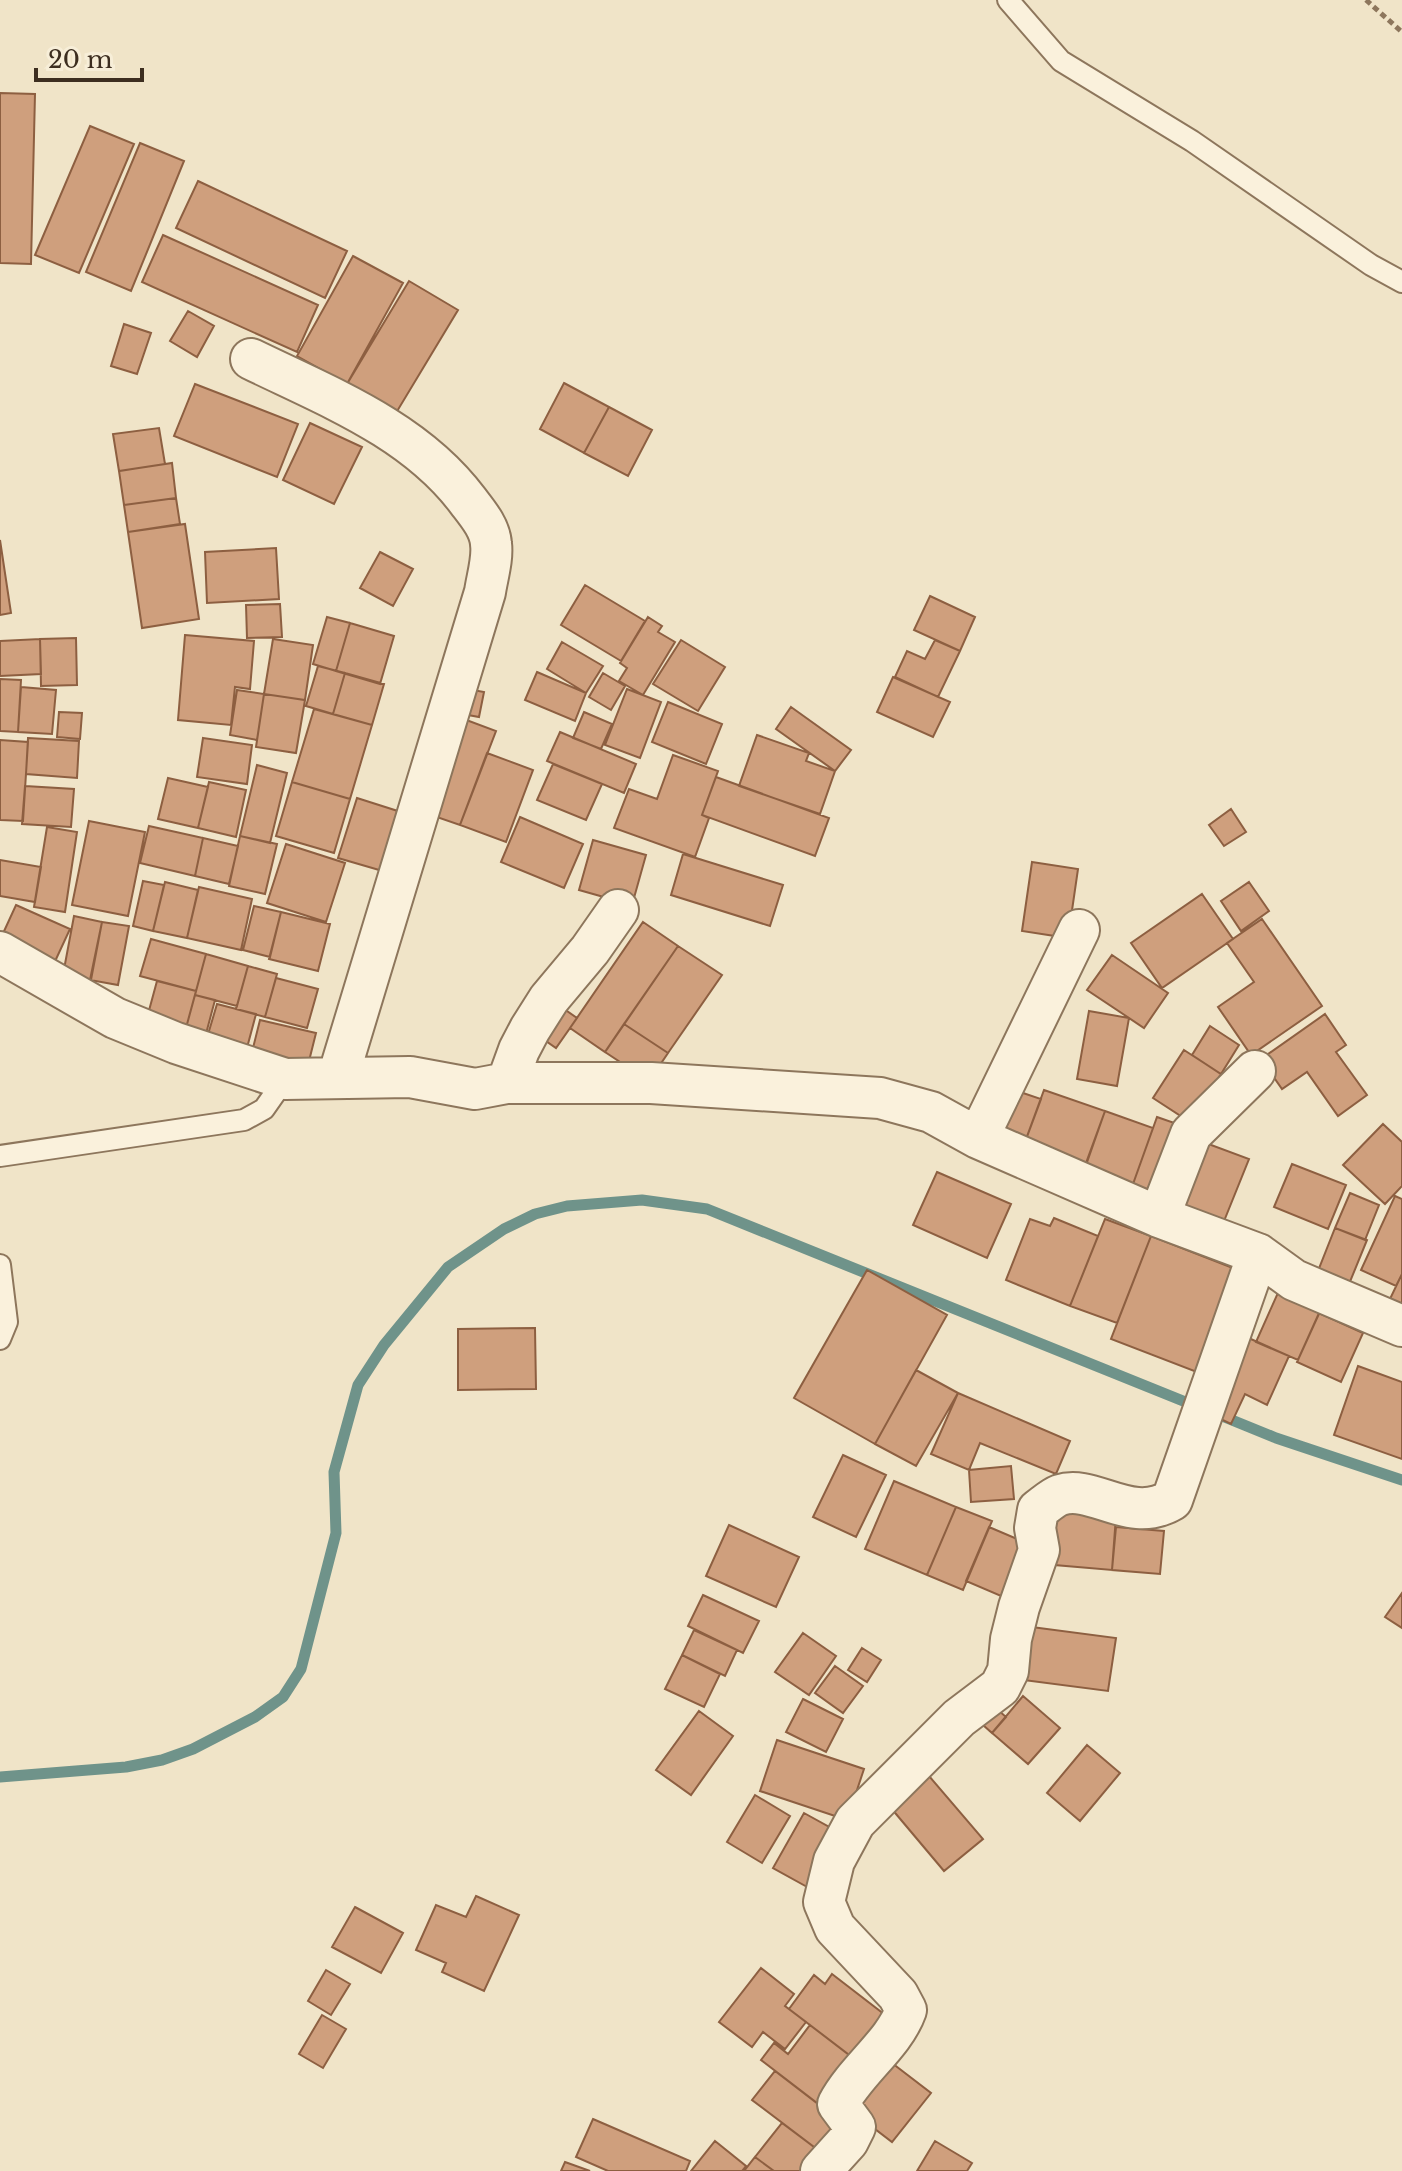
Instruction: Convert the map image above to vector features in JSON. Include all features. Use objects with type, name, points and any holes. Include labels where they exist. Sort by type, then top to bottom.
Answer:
[{"type":"street","points":[[251,359],[367,416],[419,449],[458,488],[483,521],[491,544],[485,592],[338,1077]]},
{"type":"street","points":[[507,1083],[519,1050],[543,1009],[618,910]]},
{"type":"street","points":[[978,1138],[1079,930]]},
{"type":"street","points":[[0,952],[115,1018],[188,1048],[285,1079],[410,1077],[475,1089],[507,1083],[651,1083],[880,1098],[931,1112],[978,1138],[1159,1217],[1258,1254],[1294,1280],[1402,1326]]},
{"type":"street","points":[[1159,1217],[1191,1134],[1255,1071]]},
{"type":"street","points":[[821,2171],[848,2141],[855,2127],[838,2104],[845,2091],[894,2033],[906,2010],[898,1995],[835,1928],[824,1902],[834,1861],[855,1822],[959,1718],[1000,1687],[1008,1671],[1011,1639],[1019,1607],[1039,1550],[1035,1528],[1038,1510],[1061,1495],[1092,1496],[1138,1509],[1172,1500],[1258,1254]]},
{"type":"lane","points":[[1008,0],[1061,61],[1192,141],[1371,265],[1402,282]]},
{"type":"lane","points":[[0,1156],[244,1120],[264,1109],[285,1079]]},
{"type":"lane","points":[[0,1265],[7,1322],[0,1339]]},
{"type":"path","points":[[1366,0],[1402,32]]},
{"type":"building","points":[[0,93],[35,94],[31,264],[0,263]]},
{"type":"building","points":[[90,126],[134,144],[79,273],[35,255]]},
{"type":"building","points":[[140,143],[184,161],[131,291],[86,272]]},
{"type":"building","points":[[198,181],[347,251],[325,298],[176,228]]},
{"type":"building","points":[[163,235],[318,305],[297,352],[142,282]]},
{"type":"building","points":[[353,256],[403,283],[347,384],[297,356]]},
{"type":"building","points":[[409,281],[458,310],[396,413],[347,384]]},
{"type":"building","points":[[188,311],[214,326],[197,357],[170,341]]},
{"type":"building","points":[[124,324],[151,333],[137,374],[111,366]]},
{"type":"building","points":[[564,383],[609,407],[584,453],[540,429]]},
{"type":"building","points":[[195,384],[298,424],[277,477],[174,436]]},
{"type":"building","points":[[609,407],[652,430],[628,476],[584,453]]},
{"type":"building","points":[[310,423],[362,447],[334,504],[283,480]]},
{"type":"building","points":[[159,428],[165,464],[119,471],[113,434]]},
{"type":"building","points":[[172,463],[176,498],[124,505],[119,471]]},
{"type":"building","points":[[176,498],[180,524],[128,532],[124,505]]},
{"type":"building","points":[[185,524],[199,619],[142,628],[128,532]]},
{"type":"building","points":[[0,540],[11,613],[0,615]]},
{"type":"building","points":[[276,548],[279,599],[207,603],[205,552]]},
{"type":"building","points":[[380,552],[413,569],[393,606],[360,588]]},
{"type":"building","points":[[585,585],[645,621],[621,661],[561,625]]},
{"type":"building","points":[[930,596],[975,617],[960,651],[914,630]]},
{"type":"building","points":[[280,604],[282,637],[247,638],[246,605]]},
{"type":"building","points":[[327,617],[350,623],[336,671],[313,664]]},
{"type":"building","points":[[648,617],[662,626],[658,632],[675,642],[643,695],[619,681],[627,668],[620,663]]},
{"type":"building","points":[[350,623],[394,636],[380,684],[336,671]]},
{"type":"building","points":[[185,635],[254,641],[250,689],[235,687],[231,725],[178,720]]},
{"type":"building","points":[[76,638],[77,685],[41,686],[40,639]]},
{"type":"building","points":[[40,639],[41,674],[0,676],[0,641]]},
{"type":"building","points":[[273,639],[313,645],[305,700],[264,694]]},
{"type":"building","points":[[681,640],[725,667],[698,711],[653,684]]},
{"type":"building","points":[[935,640],[960,651],[938,697],[895,677],[907,651],[925,659]]},
{"type":"building","points":[[562,642],[603,666],[586,693],[547,669]]},
{"type":"building","points":[[318,666],[345,673],[333,714],[306,706]]},
{"type":"building","points":[[537,672],[586,693],[575,721],[525,700]]},
{"type":"building","points":[[345,673],[384,684],[372,725],[333,714]]},
{"type":"building","points":[[603,673],[625,686],[611,710],[589,697]]},
{"type":"building","points":[[893,677],[950,702],[933,737],[877,712]]},
{"type":"building","points":[[0,679],[21,680],[18,732],[0,731]]},
{"type":"building","points":[[21,687],[56,690],[52,734],[18,732]]},
{"type":"building","points":[[462,688],[484,692],[479,717],[457,713]]},
{"type":"building","points":[[627,689],[661,702],[640,758],[605,745]]},
{"type":"building","points":[[237,690],[264,694],[257,740],[230,735]]},
{"type":"building","points":[[264,694],[305,700],[296,753],[256,747]]},
{"type":"building","points":[[668,702],[722,724],[706,764],[652,742]]},
{"type":"building","points":[[791,707],[851,750],[835,771],[776,729]]},
{"type":"building","points":[[314,709],[372,725],[350,799],[292,782]]},
{"type":"building","points":[[59,712],[82,713],[80,739],[57,737]]},
{"type":"building","points":[[584,712],[612,724],[601,749],[573,738]]},
{"type":"building","points":[[461,718],[496,731],[460,825],[425,813]]},
{"type":"building","points":[[560,732],[636,764],[624,793],[547,761]]},
{"type":"building","points":[[757,735],[809,753],[806,761],[835,771],[820,814],[739,786]]},
{"type":"building","points":[[28,738],[79,741],[77,778],[26,774]]},
{"type":"building","points":[[203,738],[252,745],[247,784],[197,777]]},
{"type":"building","points":[[0,740],[28,742],[23,821],[0,820]]},
{"type":"building","points":[[487,753],[533,770],[506,842],[460,825]]},
{"type":"building","points":[[673,755],[718,771],[702,815],[709,818],[695,857],[614,828],[629,789],[657,799]]},
{"type":"building","points":[[553,764],[602,784],[586,820],[537,800]]},
{"type":"building","points":[[257,765],[287,773],[270,843],[240,836]]},
{"type":"building","points":[[716,777],[829,818],[815,856],[702,815]]},
{"type":"building","points":[[168,778],[208,787],[198,828],[158,819]]},
{"type":"building","points":[[209,782],[246,790],[236,837],[198,828]]},
{"type":"building","points":[[292,782],[350,799],[334,853],[276,836]]},
{"type":"building","points":[[25,786],[74,789],[71,827],[22,824]]},
{"type":"building","points":[[357,798],[404,813],[386,872],[338,858]]},
{"type":"building","points":[[1231,809],[1246,832],[1224,846],[1209,825]]},
{"type":"building","points":[[520,817],[583,844],[564,888],[501,862]]},
{"type":"building","points":[[89,821],[145,832],[128,916],[72,905]]},
{"type":"building","points":[[149,826],[203,838],[195,876],[140,863]]},
{"type":"building","points":[[47,827],[77,832],[65,912],[34,907]]},
{"type":"building","points":[[240,836],[277,844],[265,894],[229,886]]},
{"type":"building","points":[[203,838],[238,846],[229,884],[195,876]]},
{"type":"building","points":[[593,840],[646,855],[632,905],[579,890]]},
{"type":"building","points":[[286,844],[345,863],[326,922],[267,903]]},
{"type":"building","points":[[683,854],[783,885],[770,926],[671,895]]},
{"type":"building","points":[[0,860],[41,867],[35,902],[0,896]]},
{"type":"building","points":[[1032,862],[1078,869],[1068,938],[1022,931]]},
{"type":"building","points":[[143,881],[164,885],[153,931],[133,926]]},
{"type":"building","points":[[165,882],[198,890],[187,938],[153,931]]},
{"type":"building","points":[[1249,882],[1269,911],[1241,931],[1221,901]]},
{"type":"building","points":[[199,887],[252,899],[241,950],[187,938]]},
{"type":"building","points":[[1202,894],[1233,939],[1162,988],[1131,943]]},
{"type":"building","points":[[16,905],[70,929],[51,970],[0,940]]},
{"type":"building","points":[[254,906],[281,912],[270,957],[243,950]]},
{"type":"building","points":[[281,912],[330,924],[318,971],[269,959]]},
{"type":"building","points":[[74,916],[102,922],[90,985],[62,980]]},
{"type":"building","points":[[1262,919],[1322,1006],[1251,1055],[1218,1007],[1254,982],[1227,943]]},
{"type":"building","points":[[102,922],[129,926],[118,985],[90,980]]},
{"type":"building","points":[[643,922],[678,946],[605,1052],[570,1028]]},
{"type":"building","points":[[151,939],[206,954],[196,991],[140,976]]},
{"type":"building","points":[[678,946],[722,975],[668,1053],[624,1024]]},
{"type":"building","points":[[206,954],[248,966],[237,1006],[195,995]]},
{"type":"building","points":[[1112,955],[1168,993],[1144,1028],[1087,990]]},
{"type":"building","points":[[248,966],[277,974],[265,1017],[236,1009]]},
{"type":"building","points":[[276,978],[318,989],[307,1028],[265,1017]]},
{"type":"building","points":[[157,981],[196,991],[183,1039],[144,1029]]},
{"type":"building","points":[[195,995],[215,1000],[203,1045],[183,1039]]},
{"type":"building","points":[[217,1004],[256,1014],[244,1059],[204,1048]]},
{"type":"building","points":[[557,1004],[577,1018],[556,1048],[536,1034]]},
{"type":"building","points":[[1089,1011],[1129,1018],[1117,1086],[1077,1079]]},
{"type":"building","points":[[1325,1014],[1346,1045],[1336,1052],[1367,1095],[1338,1116],[1307,1072],[1282,1089],[1261,1059]]},
{"type":"building","points":[[260,1020],[316,1033],[306,1073],[250,1060]]},
{"type":"building","points":[[624,1024],[668,1053],[649,1081],[605,1052]]},
{"type":"building","points":[[1210,1026],[1239,1045],[1221,1074],[1192,1055]]},
{"type":"building","points":[[1184,1050],[1221,1074],[1190,1122],[1153,1098]]},
{"type":"building","points":[[1005,1087],[1041,1099],[1025,1142],[990,1130]]},
{"type":"building","points":[[1044,1090],[1105,1111],[1086,1163],[1025,1142]]},
{"type":"building","points":[[1105,1111],[1153,1128],[1133,1184],[1085,1168]]},
{"type":"building","points":[[1157,1117],[1186,1127],[1158,1208],[1128,1198]]},
{"type":"building","points":[[1383,1124],[1402,1142],[1402,1186],[1385,1204],[1343,1165]]},
{"type":"building","points":[[1195,1139],[1249,1159],[1220,1231],[1167,1210]]},
{"type":"building","points":[[1292,1164],[1346,1185],[1328,1229],[1274,1207]]},
{"type":"building","points":[[937,1172],[1011,1204],[987,1258],[913,1225]]},
{"type":"building","points":[[1350,1193],[1379,1205],[1365,1240],[1335,1228]]},
{"type":"building","points":[[1395,1196],[1402,1199],[1402,1274],[1396,1286],[1361,1270]]},
{"type":"building","points":[[1054,1218],[1098,1236],[1070,1306],[1006,1280],[1030,1219],[1050,1226]]},
{"type":"building","points":[[1105,1219],[1151,1236],[1117,1323],[1070,1306]]},
{"type":"building","points":[[1335,1228],[1367,1240],[1347,1289],[1316,1276]]},
{"type":"building","points":[[1151,1236],[1243,1272],[1202,1374],[1111,1339]]},
{"type":"building","points":[[867,1270],[947,1315],[875,1444],[794,1398]]},
{"type":"building","points":[[1402,1274],[1402,1307],[1389,1301]]},
{"type":"building","points":[[1281,1286],[1323,1305],[1298,1360],[1256,1342]]},
{"type":"building","points":[[1319,1313],[1363,1333],[1341,1382],[1297,1362]]},
{"type":"building","points":[[535,1328],[536,1389],[458,1390],[458,1329]]},
{"type":"building","points":[[1244,1336],[1289,1356],[1267,1405],[1245,1394],[1231,1424],[1208,1413]]},
{"type":"building","points":[[1358,1366],[1402,1382],[1402,1459],[1334,1435]]},
{"type":"building","points":[[916,1370],[958,1393],[916,1466],[875,1444]]},
{"type":"building","points":[[958,1393],[1070,1441],[1056,1474],[980,1443],[969,1470],[931,1454]]},
{"type":"building","points":[[843,1455],[886,1475],[856,1537],[813,1517]]},
{"type":"building","points":[[1011,1466],[1014,1499],[971,1502],[969,1470]]},
{"type":"building","points":[[894,1481],[956,1507],[927,1575],[865,1549]]},
{"type":"building","points":[[956,1507],[992,1521],[963,1590],[927,1575]]},
{"type":"building","points":[[1048,1510],[1116,1516],[1112,1570],[1043,1564]]},
{"type":"building","points":[[729,1525],[799,1557],[776,1607],[706,1576]]},
{"type":"building","points":[[989,1527],[1031,1545],[1008,1599],[966,1581]]},
{"type":"building","points":[[1116,1527],[1164,1531],[1160,1574],[1112,1570]]},
{"type":"building","points":[[1402,1593],[1402,1628],[1385,1617]]},
{"type":"building","points":[[703,1595],[759,1621],[743,1653],[688,1626]]},
{"type":"building","points":[[1024,1626],[1116,1638],[1108,1691],[1016,1679]]},
{"type":"building","points":[[694,1630],[737,1650],[725,1676],[682,1655]]},
{"type":"building","points":[[803,1633],[836,1656],[809,1695],[775,1672]]},
{"type":"building","points":[[862,1648],[881,1660],[867,1682],[848,1670]]},
{"type":"building","points":[[682,1655],[720,1674],[704,1707],[665,1689]]},
{"type":"building","points":[[835,1666],[863,1686],[843,1713],[815,1693]]},
{"type":"building","points":[[1023,1696],[1060,1728],[1028,1764],[992,1733]]},
{"type":"building","points":[[803,1699],[843,1719],[826,1752],[786,1732]]},
{"type":"building","points":[[988,1701],[1006,1717],[992,1733],[974,1717]]},
{"type":"building","points":[[699,1711],[733,1736],[691,1795],[656,1770]]},
{"type":"building","points":[[777,1740],[864,1769],[847,1820],[760,1791]]},
{"type":"building","points":[[1087,1745],[1120,1773],[1080,1821],[1047,1793]]},
{"type":"building","points":[[929,1776],[983,1839],[944,1871],[891,1808]]},
{"type":"building","points":[[755,1795],[790,1816],[762,1863],[727,1842]]},
{"type":"building","points":[[804,1813],[840,1833],[809,1888],[773,1868]]},
{"type":"building","points":[[476,1896],[519,1915],[484,1991],[442,1972],[446,1963],[416,1950],[436,1905],[466,1917]]},
{"type":"building","points":[[355,1907],[403,1933],[381,1973],[332,1947]]},
{"type":"building","points":[[761,1968],[794,1994],[785,2006],[806,2022],[785,2049],[763,2032],[752,2047],[719,2022]]},
{"type":"building","points":[[326,1970],[350,1984],[331,2015],[308,2001]]},
{"type":"building","points":[[832,1974],[889,2018],[857,2061],[789,2009],[814,1975],[825,1984]]},
{"type":"building","points":[[322,2015],[346,2029],[323,2068],[299,2054]]},
{"type":"building","points":[[810,2025],[857,2061],[821,2106],[761,2060],[774,2043],[788,2054]]},
{"type":"building","points":[[888,2060],[931,2093],[892,2142],[849,2109]]},
{"type":"building","points":[[775,2071],[844,2124],[822,2153],[752,2100]]},
{"type":"building","points":[[593,2119],[690,2161],[686,2171],[608,2171],[576,2157]]},
{"type":"building","points":[[782,2123],[822,2153],[808,2171],[774,2171],[755,2157]]},
{"type":"building","points":[[715,2141],[746,2166],[742,2171],[691,2171]]},
{"type":"building","points":[[935,2141],[972,2163],[967,2171],[917,2171]]},
{"type":"building","points":[[755,2157],[774,2171],[744,2171]]},
{"type":"building","points":[[565,2162],[590,2171],[561,2171]]},
{"type":"waterway","points":[[0,1777],[126,1767],[162,1760],[193,1749],[255,1717],[283,1697],[301,1669],[336,1533],[334,1472],[358,1385],[384,1345],[448,1267],[504,1229],[535,1214],[567,1206],[642,1200],[707,1209],[1198,1407]]},
{"type":"waterway","points":[[1222,1416],[1276,1438],[1402,1480]]}]
